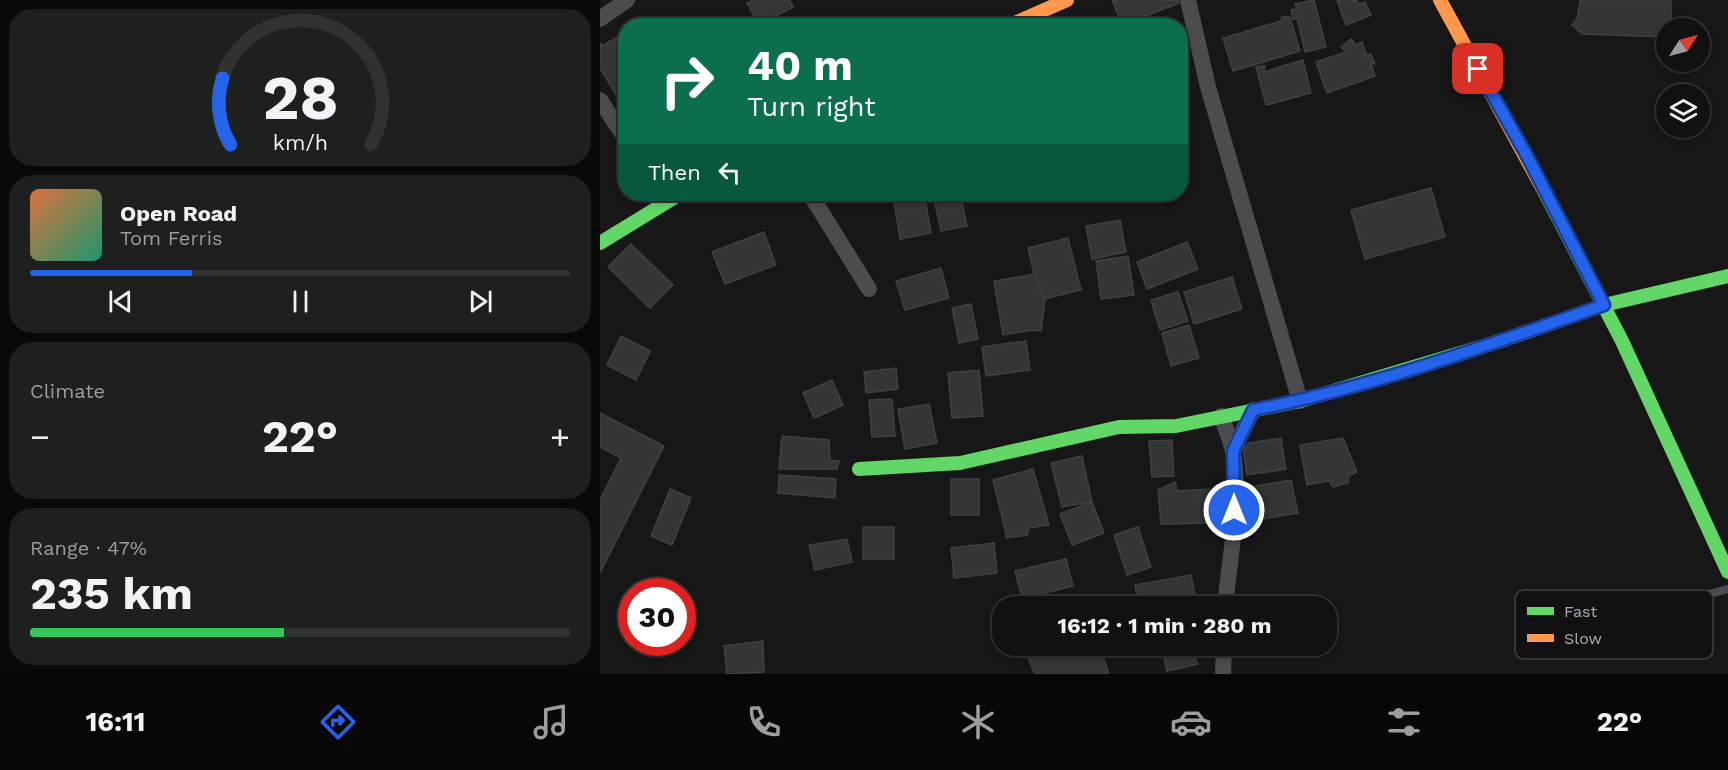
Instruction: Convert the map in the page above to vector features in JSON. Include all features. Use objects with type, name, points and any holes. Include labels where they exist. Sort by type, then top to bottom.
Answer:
[{"type":"main road","points":[[1026,18],[1067,0]]},
{"type":"main road","points":[[1440,0],[1505,115],[1604,305],[1684,472],[1728,572]]},
{"type":"main road","points":[[600,243],[662,201]]},
{"type":"main road","points":[[859,469],[960,464],[1108,429],[1156,429],[1300,401],[1504,340],[1604,305],[1728,276]]},
{"type":"street","points":[[600,19],[627,0]]},
{"type":"street","points":[[1188,0],[1208,87],[1300,401]]},
{"type":"street","points":[[600,100],[618,126]]},
{"type":"street","points":[[814,201],[869,289]]},
{"type":"street","points":[[1233,451],[1253,410]]},
{"type":"street","points":[[1221,416],[1233,451],[1233,526],[1226,596]]},
{"type":"street","points":[[1223,674],[1224,656]]},
{"type":"lane","points":[[1713,593],[1728,589]]},
{"type":"building","points":[[753,0],[789,0],[793,7],[772,18],[755,18],[747,3]]},
{"type":"building","points":[[1112,0],[1178,0],[1179,3],[1140,18],[1119,18]]},
{"type":"building","points":[[1314,0],[1326,47],[1305,52],[1297,18],[1293,19],[1291,10],[1297,9],[1295,4]]},
{"type":"building","points":[[1337,0],[1357,0],[1358,4],[1365,2],[1371,15],[1346,25]]},
{"type":"building","points":[[1671,0],[1671,18],[1656,18],[1656,37],[1582,34],[1572,25],[1577,19],[1580,1]]},
{"type":"building","points":[[1282,17],[1290,17],[1300,51],[1233,71],[1223,38],[1281,21]]},
{"type":"building","points":[[618,37],[618,98],[600,68],[600,43],[602,46]]},
{"type":"building","points":[[1351,39],[1356,45],[1362,42],[1367,56],[1371,54],[1375,64],[1371,63],[1375,76],[1327,93],[1316,62],[1346,52],[1341,47]]},
{"type":"building","points":[[1303,60],[1311,93],[1266,105],[1256,67],[1265,66],[1264,72]]},
{"type":"building","points":[[1431,188],[1445,237],[1365,259],[1351,210]]},
{"type":"building","points":[[894,201],[925,201],[931,233],[900,239]]},
{"type":"building","points":[[935,201],[962,201],[967,226],[941,231]]},
{"type":"building","points":[[1120,220],[1126,252],[1092,259],[1086,226]]},
{"type":"building","points":[[764,232],[776,265],[725,284],[712,252]]},
{"type":"building","points":[[1068,238],[1081,290],[1040,300],[1028,248]]},
{"type":"building","points":[[1187,242],[1198,269],[1147,289],[1137,262]]},
{"type":"building","points":[[631,244],[673,285],[650,308],[608,267]]},
{"type":"building","points":[[1128,256],[1134,295],[1101,299],[1096,261]]},
{"type":"building","points":[[941,268],[949,298],[905,310],[896,281]]},
{"type":"building","points":[[1034,274],[1045,299],[1041,331],[1032,330],[1003,335],[994,281]]},
{"type":"building","points":[[1232,277],[1242,309],[1194,324],[1184,292]]},
{"type":"building","points":[[1178,292],[1188,321],[1160,330],[1151,300]]},
{"type":"building","points":[[971,304],[978,339],[959,343],[952,308]]},
{"type":"building","points":[[1189,325],[1199,358],[1171,366],[1162,333]]},
{"type":"building","points":[[621,336],[650,351],[636,380],[607,365]]},
{"type":"building","points":[[1026,341],[1030,370],[986,376],[982,347]]},
{"type":"building","points":[[896,368],[898,389],[866,393],[864,372]]},
{"type":"building","points":[[979,370],[983,416],[952,418],[948,373]]},
{"type":"building","points":[[832,380],[843,405],[814,418],[803,393]]},
{"type":"building","points":[[892,399],[895,436],[872,437],[869,400]]},
{"type":"building","points":[[929,404],[937,443],[905,449],[898,409]]},
{"type":"building","points":[[600,413],[664,446],[600,573],[600,500],[621,458],[600,447]]},
{"type":"building","points":[[782,436],[829,440],[830,460],[839,461],[837,469],[779,469]]},
{"type":"building","points":[[1281,438],[1286,469],[1247,475],[1243,449],[1249,443]]},
{"type":"building","points":[[1343,438],[1357,472],[1349,476],[1348,483],[1333,487],[1329,481],[1307,485],[1300,445]]},
{"type":"building","points":[[1172,440],[1174,476],[1152,477],[1149,441]]},
{"type":"building","points":[[1082,456],[1092,502],[1062,507],[1051,463]]},
{"type":"building","points":[[1033,469],[1049,525],[1029,528],[1027,535],[1007,538],[993,480]]},
{"type":"building","points":[[779,475],[836,479],[835,498],[778,493]]},
{"type":"building","points":[[951,479],[979,479],[979,515],[951,515]]},
{"type":"building","points":[[1291,480],[1298,513],[1264,519],[1266,510],[1256,512],[1251,487]]},
{"type":"building","points":[[1175,482],[1177,491],[1210,489],[1217,523],[1161,524],[1158,490]]},
{"type":"building","points":[[670,489],[691,498],[672,545],[651,536]]},
{"type":"building","points":[[1092,502],[1104,533],[1072,545],[1060,514]]},
{"type":"building","points":[[863,527],[894,527],[894,559],[863,559]]},
{"type":"building","points":[[1138,527],[1151,567],[1127,575],[1114,535]]},
{"type":"building","points":[[847,539],[852,562],[815,570],[809,545]]},
{"type":"building","points":[[994,543],[997,573],[954,578],[951,548]]},
{"type":"building","points":[[1066,559],[1073,586],[1045,593],[1045,596],[1021,596],[1015,571]]},
{"type":"building","points":[[1191,575],[1195,596],[1137,596],[1135,585]]},
{"type":"building","points":[[763,641],[764,672],[727,674],[724,646]]},
{"type":"building","points":[[1103,656],[1109,674],[1035,674],[1028,657]]},
{"type":"building","points":[[1164,656],[1194,656],[1198,664],[1167,671]]},
{"type":"traffic: fast","points":[[1545,193],[1622,341],[1728,572]]},
{"type":"traffic: fast","points":[[600,243],[669,201]]},
{"type":"traffic: fast","points":[[859,469],[960,463],[1119,427],[1176,426],[1300,401],[1504,340],[1604,305],[1728,276]]},
{"type":"traffic: slow","points":[[1026,18],[1067,0]]},
{"type":"traffic: slow","points":[[1440,0],[1545,193]]},
{"type":"route","points":[[1234,510],[1233,451],[1253,410],[1300,401],[1386,376],[1504,340],[1604,305],[1526,154],[1478,69]]}]
